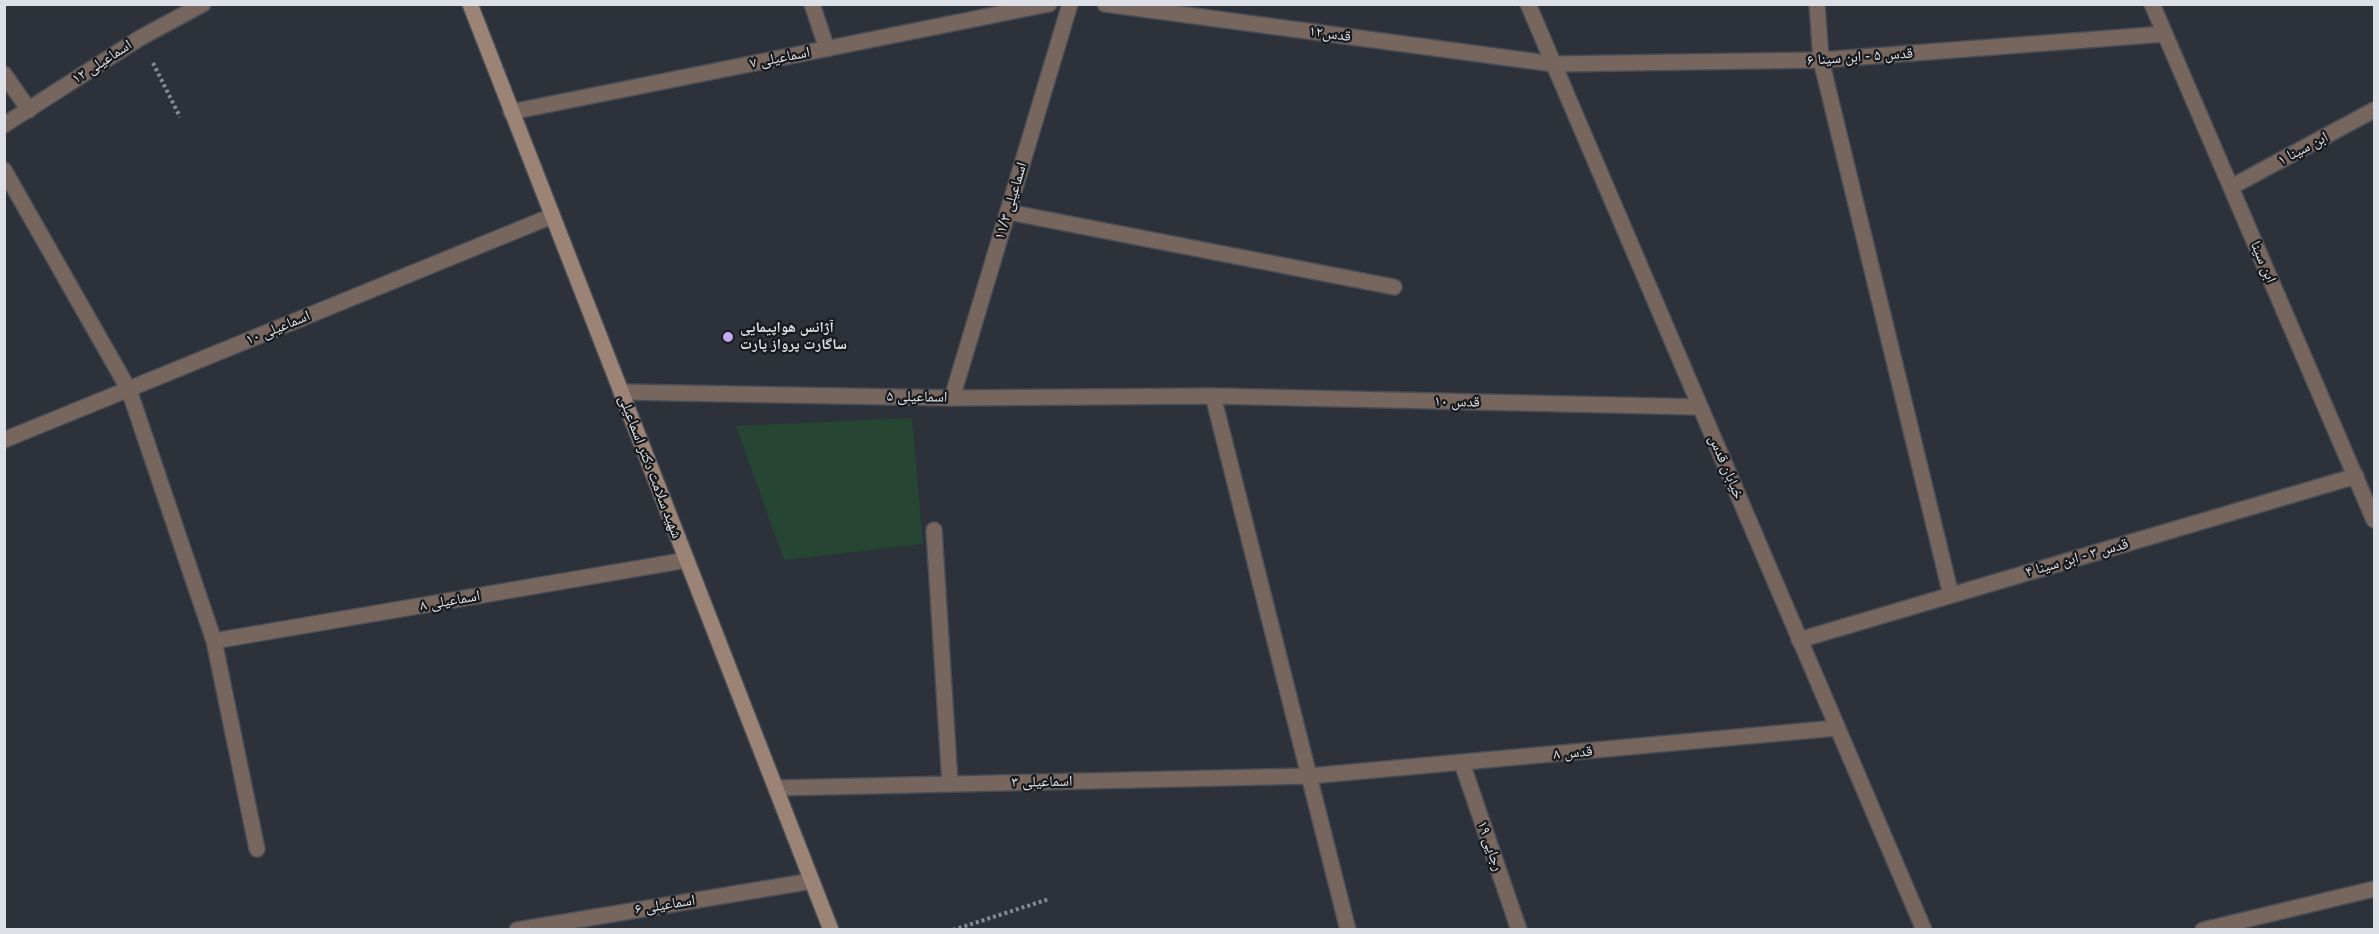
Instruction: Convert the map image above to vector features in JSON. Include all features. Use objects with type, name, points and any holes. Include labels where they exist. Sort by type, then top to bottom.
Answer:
[{"type":"main road","name":"شهید سلامت دکتر اسماعیلی","points":[[470,4],[831,930]]},
{"type":"street","name":"اسماعیلی ۱۲","points":[[4,125],[140,38],[203,4]]},
{"type":"street","points":[[812,4],[827,49]]},
{"type":"street","name":"اسماعیلی ۷","points":[[511,112],[1049,4]]},
{"type":"street","name":"اسماعیلی ۱۱/۳","points":[[952,398],[1070,4]]},
{"type":"street","name":"قدس۱۲","points":[[1105,4],[1554,64]]},
{"type":"street","name":"خیابان قدس","points":[[1528,4],[1924,930]]},
{"type":"street","points":[[1817,4],[1821,60],[1951,595]]},
{"type":"street","name":"ابن سینا","points":[[2152,4],[2374,520]]},
{"type":"street","name":"قدس ۵ - ابن سینا ۶","points":[[1554,64],[1821,60],[2164,34]]},
{"type":"street","points":[[4,74],[29,110]]},
{"type":"street","name":"ابن سینا ۱","points":[[2230,187],[2374,111]]},
{"type":"street","points":[[4,170],[129,390],[214,641],[258,849]]},
{"type":"street","points":[[1008,212],[1394,287]]},
{"type":"street","name":"اسماعیلی ۱۰","points":[[4,440],[552,216]]},
{"type":"street","name":"اسماعیلی ۵","points":[[621,392],[952,398],[1213,396]]},
{"type":"street","points":[[1213,396],[1348,930]]},
{"type":"street","name":"قدس ۱۰","points":[[1213,396],[1700,407]]},
{"type":"street","name":"قدس ۳ - ابن سینا ۴","points":[[1799,640],[2356,476]]},
{"type":"street","points":[[934,530],[950,784]]},
{"type":"street","name":"اسماعیلی ۸","points":[[214,641],[687,560]]},
{"type":"street","name":"قدس ۸","points":[[1309,776],[1837,728]]},
{"type":"street","name":"رجایی ۱۹","points":[[1462,763],[1519,930]]},
{"type":"street","name":"اسماعیلی ۳","points":[[776,788],[1309,776]]},
{"type":"street","name":"اسماعیلی ۶","points":[[517,930],[812,881]]},
{"type":"street","points":[[2203,930],[2374,889]]},
{"type":"path","points":[[140,38],[180,117]]},
{"type":"path","points":[[953,930],[1049,899]]},
{"type":"green space","points":[[912,418],[923,544],[784,560],[736,426]]},
{"type":"place","name":"آژانس هواپیمایی ساگارت پرواز پارت","points":[[728,337]]}]
